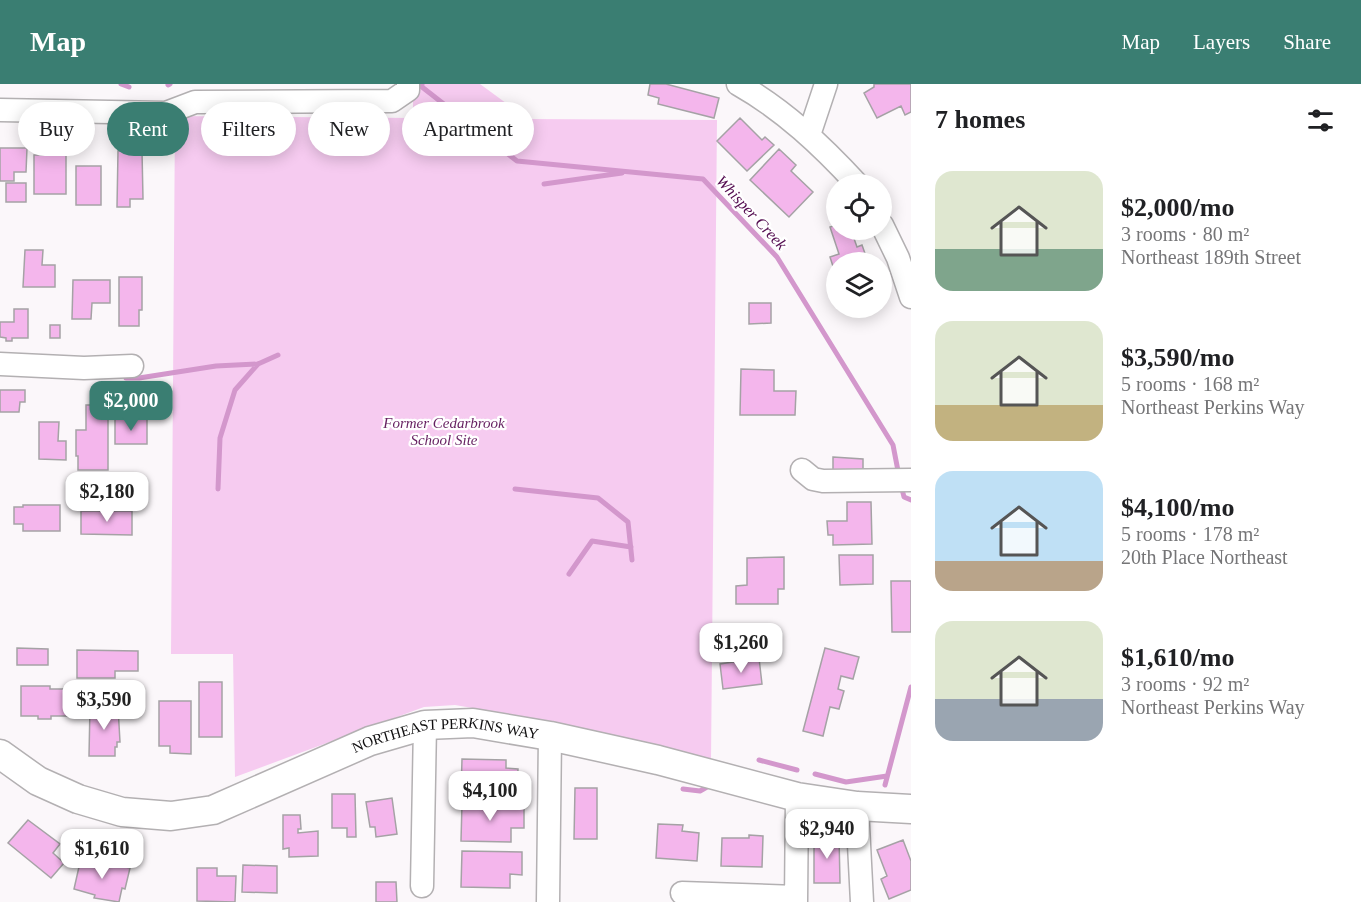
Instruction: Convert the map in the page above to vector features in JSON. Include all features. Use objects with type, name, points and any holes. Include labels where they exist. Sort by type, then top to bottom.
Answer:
[{"type":"main road","name":"NORTHEAST PERKINS WAY","points":[[0,754],[38,781],[78,799],[122,812],[171,816],[213,810],[370,741],[425,725],[473,723],[550,736],[658,760],[797,797],[857,806],[911,809]]},
{"type":"street","points":[[0,110],[166,113],[195,102],[392,100],[408,90],[408,84]]},
{"type":"street","points":[[738,84],[759,96],[808,135],[848,174]]},
{"type":"street","points":[[808,135],[826,84]]},
{"type":"street","points":[[889,240],[911,297]]},
{"type":"street","points":[[0,364],[84,368],[132,366]]},
{"type":"street","points":[[802,470],[813,479],[823,481],[911,480]]},
{"type":"street","points":[[423,886],[425,725]]},
{"type":"street","points":[[548,902],[550,736]]},
{"type":"street","points":[[682,893],[796,899],[797,797]]},
{"type":"street","points":[[857,806],[861,902]]},
{"type":"green space","name":"Former Cedarbrook School Site","points":[[413,84],[480,84],[505,102],[413,102]]},
{"type":"green space","name":"Former Cedarbrook School Site","points":[[189,116],[201,116],[201,156],[296,156],[296,117],[308,117],[308,156],[390,156],[390,118],[402,118],[402,156],[534,156],[534,119],[717,120],[711,761],[524,717],[455,705],[424,707],[235,777],[233,654],[171,654],[175,156],[189,156]]},
{"type":"building","points":[[650,84],[666,84],[719,98],[714,118],[658,104],[659,98],[648,95]]},
{"type":"building","points":[[874,84],[911,84],[911,112],[905,115],[901,106],[877,118],[864,93],[874,87]]},
{"type":"building","points":[[740,118],[762,140],[765,137],[774,145],[747,171],[717,141]]},
{"type":"building","points":[[0,148],[18,148],[18,156],[27,156],[26,172],[14,172],[14,181],[0,181]]},
{"type":"building","points":[[779,149],[796,165],[791,171],[813,192],[789,217],[750,180]]},
{"type":"building","points":[[34,156],[66,156],[66,194],[34,194]]},
{"type":"building","points":[[118,156],[142,156],[143,199],[130,199],[130,207],[117,207]]},
{"type":"building","points":[[76,166],[101,166],[101,205],[76,205]]},
{"type":"building","points":[[6,183],[26,183],[26,202],[6,202]]},
{"type":"building","points":[[834,240],[855,240],[857,247],[862,245],[864,252],[838,252]]},
{"type":"building","points":[[25,250],[43,250],[42,265],[55,265],[55,287],[23,287]]},
{"type":"building","points":[[119,277],[142,277],[142,310],[139,310],[139,326],[119,326]]},
{"type":"building","points":[[73,280],[110,280],[110,303],[92,303],[91,319],[72,319]]},
{"type":"building","points":[[749,303],[771,303],[771,323],[749,324]]},
{"type":"building","points":[[14,309],[28,309],[28,338],[12,338],[12,341],[6,341],[6,338],[0,337],[0,322],[14,322]]},
{"type":"building","points":[[50,325],[60,325],[60,338],[50,338]]},
{"type":"building","points":[[741,369],[774,370],[774,391],[796,391],[795,415],[740,415]]},
{"type":"building","points":[[0,390],[25,390],[25,402],[20,402],[19,412],[0,412]]},
{"type":"building","points":[[86,405],[108,405],[108,470],[78,470],[76,430],[86,430]]},
{"type":"building","points":[[115,419],[147,419],[147,444],[115,444]]},
{"type":"building","points":[[39,422],[59,422],[58,441],[66,441],[66,460],[39,459]]},
{"type":"building","points":[[833,457],[863,459],[863,475],[833,474]]},
{"type":"building","points":[[847,502],[871,502],[872,544],[833,545],[833,535],[828,535],[827,521],[847,521]]},
{"type":"building","points":[[23,505],[60,505],[60,531],[23,531],[23,524],[14,524],[14,507],[23,507]]},
{"type":"building","points":[[81,511],[132,511],[132,535],[81,534]]},
{"type":"building","points":[[839,555],[873,555],[873,584],[840,585]]},
{"type":"building","points":[[784,557],[784,589],[778,589],[778,604],[736,604],[736,586],[747,585],[747,558]]},
{"type":"building","points":[[891,581],[911,581],[911,632],[892,632]]},
{"type":"building","points":[[17,648],[48,649],[48,665],[17,665]]},
{"type":"building","points":[[825,648],[859,657],[853,679],[841,676],[838,689],[844,691],[839,709],[830,707],[823,736],[803,731]]},
{"type":"building","points":[[77,650],[138,651],[138,671],[115,671],[115,678],[77,678]]},
{"type":"building","points":[[759,658],[762,684],[723,689],[720,664]]},
{"type":"building","points":[[199,682],[222,682],[222,737],[199,737]]},
{"type":"building","points":[[21,686],[71,689],[71,716],[51,716],[51,719],[38,719],[38,716],[21,716]]},
{"type":"building","points":[[159,701],[191,701],[191,754],[170,753],[170,746],[159,746]]},
{"type":"building","points":[[90,707],[118,707],[120,742],[117,742],[117,747],[115,747],[115,756],[89,756]]},
{"type":"building","points":[[462,759],[506,760],[506,768],[518,769],[517,791],[505,791],[505,795],[461,794]]},
{"type":"building","points":[[575,788],[597,788],[597,839],[574,839]]},
{"type":"building","points":[[332,794],[355,794],[356,837],[347,837],[347,828],[332,828]]},
{"type":"building","points":[[392,798],[397,834],[376,837],[375,827],[370,827],[366,802]]},
{"type":"building","points":[[462,804],[524,806],[524,828],[511,828],[511,842],[461,841]]},
{"type":"building","points":[[283,815],[300,815],[301,829],[298,829],[298,833],[318,831],[318,856],[289,857],[289,848],[283,849]]},
{"type":"building","points":[[28,820],[60,844],[53,853],[64,863],[51,878],[8,843]]},
{"type":"building","points":[[658,824],[683,825],[682,831],[699,833],[697,861],[656,858]]},
{"type":"building","points":[[749,835],[763,836],[762,867],[721,866],[722,838],[749,838]]},
{"type":"building","points":[[814,836],[839,836],[840,883],[814,883]]},
{"type":"building","points":[[903,840],[911,861],[911,890],[889,899],[881,879],[887,876],[877,850]]},
{"type":"building","points":[[462,851],[522,852],[522,875],[510,874],[510,888],[461,887]]},
{"type":"building","points":[[81,858],[130,868],[119,902],[94,898],[95,895],[74,889]]},
{"type":"building","points":[[243,865],[277,866],[277,893],[242,892]]},
{"type":"building","points":[[197,868],[217,868],[217,876],[236,876],[235,902],[197,901]]},
{"type":"building","points":[[376,882],[396,882],[397,902],[376,902]]},
{"type":"waterway","points":[[121,84],[129,87]]},
{"type":"waterway","name":"Whisper Creek","points":[[422,84],[422,87],[517,161],[703,179],[777,257],[893,445],[899,476]]},
{"type":"waterway","points":[[544,184],[622,173]]},
{"type":"waterway","points":[[126,378],[216,366],[258,364],[278,355]]},
{"type":"waterway","points":[[218,489],[220,438],[235,390],[258,364]]},
{"type":"waterway","name":"Whisper Creek","points":[[901,485],[904,497],[911,500]]},
{"type":"waterway","points":[[515,489],[598,498],[628,522],[632,560]]},
{"type":"waterway","points":[[569,574],[592,541],[631,547]]},
{"type":"waterway","name":"Whisper Creek","points":[[885,785],[911,687]]},
{"type":"waterway","points":[[759,760],[797,770]]},
{"type":"waterway","points":[[815,774],[846,782],[887,776]]},
{"type":"waterway","points":[[683,789],[700,791],[707,787]]}]
